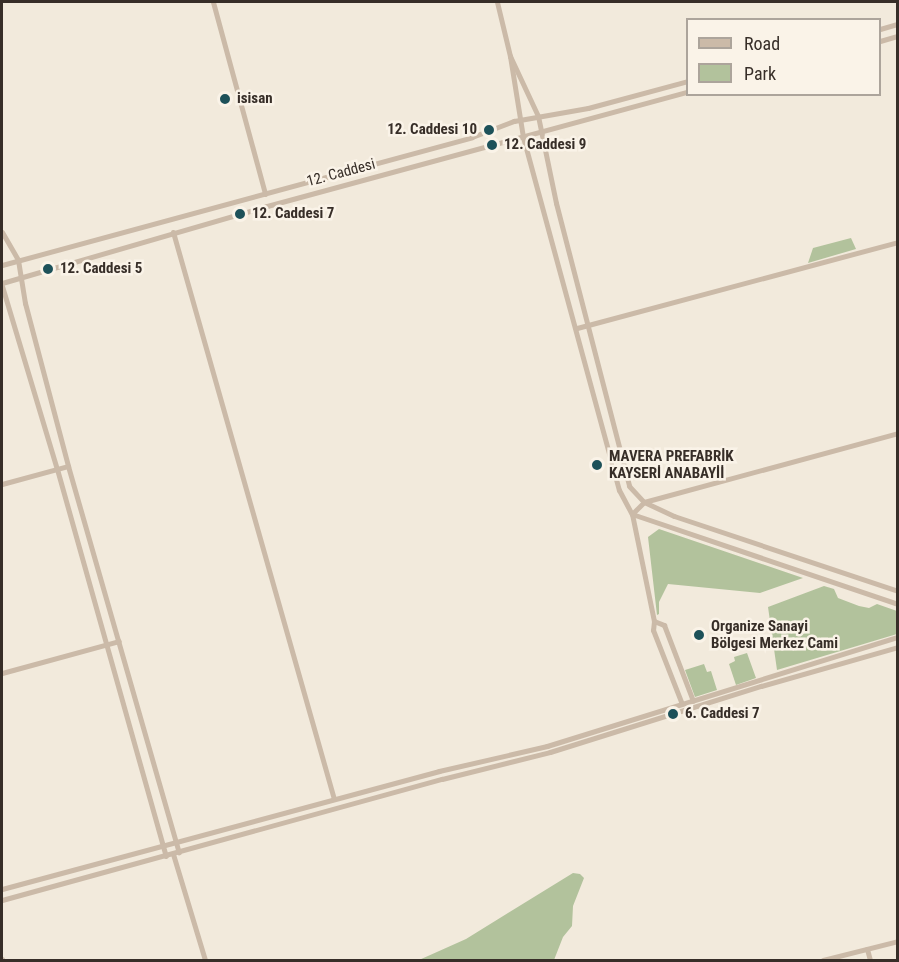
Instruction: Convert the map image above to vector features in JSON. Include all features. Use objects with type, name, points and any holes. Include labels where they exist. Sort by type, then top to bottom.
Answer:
[{"type":"street","points":[[213,2],[265,194]]},
{"type":"street","points":[[497,2],[510,56],[523,137],[577,328],[619,490],[632,514],[654,621],[652,630],[682,704]]},
{"type":"street","points":[[881,28],[897,24]]},
{"type":"street","points":[[881,40],[897,36]]},
{"type":"street","points":[[510,56],[538,116],[556,203],[629,486],[644,502],[674,516],[897,591]]},
{"type":"street","name":"12. Caddesi","points":[[2,265],[472,137],[519,120],[588,108],[686,81]]},
{"type":"street","name":"12. Caddesi","points":[[2,285],[173,232],[686,92]]},
{"type":"street","points":[[2,232],[18,260],[25,303],[68,466],[176,840],[173,854]]},
{"type":"street","points":[[173,232],[334,799]]},
{"type":"street","points":[[577,328],[897,242]]},
{"type":"street","points":[[2,285],[108,644],[163,843],[173,854],[205,960]]},
{"type":"street","points":[[632,514],[644,502],[897,433]]},
{"type":"street","points":[[2,484],[68,466]]},
{"type":"street","points":[[632,514],[897,604]]},
{"type":"street","points":[[654,621],[664,625],[693,701]]},
{"type":"street","points":[[2,889],[163,843],[439,771],[547,746],[897,637]]},
{"type":"street","points":[[2,673],[120,641]]},
{"type":"street","points":[[2,900],[442,779],[550,752],[761,686],[897,647]]},
{"type":"street","points":[[17,884],[20,894]]},
{"type":"street","points":[[823,960],[897,941]]},
{"type":"street","points":[[867,949],[870,960]]},
{"type":"green space","points":[[851,238],[856,249],[808,263],[813,248]]},
{"type":"green space","points":[[659,529],[803,578],[760,593],[668,584],[659,602],[659,614],[657,615],[648,537]]},
{"type":"green space","points":[[824,586],[834,589],[838,598],[859,606],[869,608],[877,604],[897,611],[897,634],[777,670],[768,607]]},
{"type":"green space","points":[[747,653],[756,678],[736,685],[729,664],[735,661],[734,657]]},
{"type":"green space","points":[[704,664],[707,672],[711,671],[717,690],[695,697],[685,670]]},
{"type":"green space","points":[[573,873],[580,874],[584,878],[573,906],[572,926],[563,937],[554,960],[419,960],[466,939]]},
{"type":"place","name":"isisan","points":[[225,99]]},
{"type":"place","name":"12. Caddesi 10","points":[[489,130]]},
{"type":"place","name":"12. Caddesi 9","points":[[492,145]]},
{"type":"place","name":"12. Caddesi 7","points":[[240,214]]},
{"type":"place","name":"12. Caddesi 5","points":[[48,269]]},
{"type":"place","name":"MAVERA PREFABRİK KAYSERİ ANABAYİİ","points":[[597,465]]},
{"type":"place","name":"Organize Sanayi Bölgesi Merkez Cami","points":[[699,635]]},
{"type":"place","name":"6. Caddesi 7","points":[[673,714]]}]
